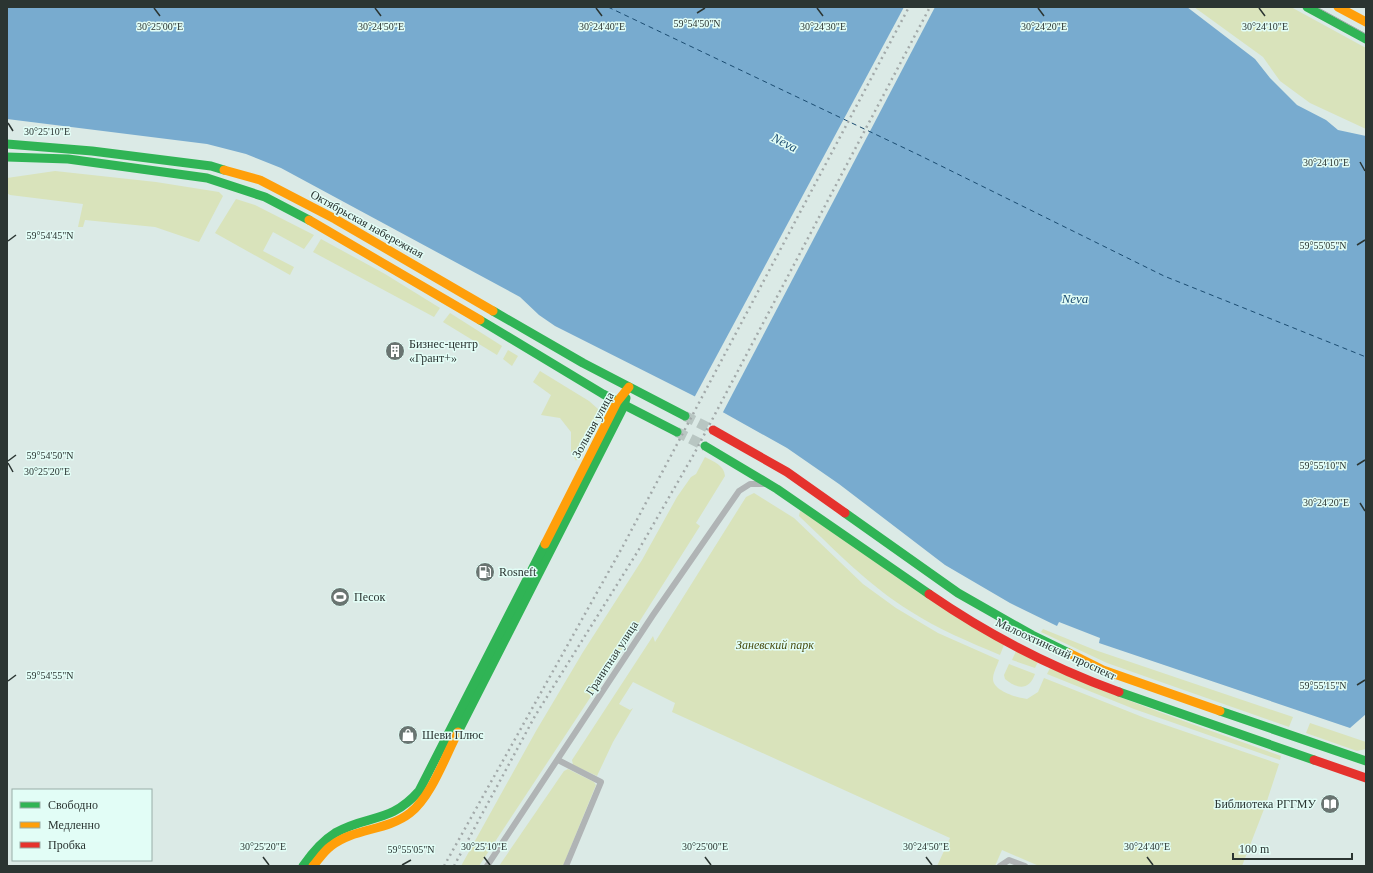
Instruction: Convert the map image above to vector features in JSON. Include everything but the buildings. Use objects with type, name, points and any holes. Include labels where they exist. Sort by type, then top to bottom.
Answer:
[{"type":"main road","points":[[1307,7],[1366,39]]},
{"type":"main road","points":[[1338,7],[1366,22]]},
{"type":"main road","name":"Октябрьская набережная","points":[[7,144],[211,166],[260,180],[342,223],[583,363],[685,416]]},
{"type":"main road","name":"Октябрьская набережная","points":[[7,157],[68,159],[200,177],[232,185],[265,197],[327,229],[621,404],[677,432]]},
{"type":"main road","name":"Зольная улица","points":[[313,866],[324,852],[344,837],[391,824],[402,819],[415,809],[427,794],[629,387]]},
{"type":"main road","name":"Зольная улица","points":[[303,866],[318,846],[328,837],[352,825],[388,816],[397,812],[419,791],[621,404]]},
{"type":"main road","name":"Малоохтинский проспект","points":[[713,430],[787,472],[958,593],[1032,636],[1104,670],[1366,761]]},
{"type":"main road","name":"Малоохтинский проспект","points":[[705,446],[770,484],[949,608],[1011,644],[1097,684],[1366,778]]},
{"type":"street","name":"Гранитная улица","points":[[487,866],[653,615],[739,490],[750,484],[770,484]]},
{"type":"street","points":[[558,760],[601,782],[566,866]]},
{"type":"street","points":[[1000,866],[1006,861],[1012,861],[1025,866]]},
{"type":"green space","points":[[1194,7],[1291,7],[1366,48],[1366,129],[1310,103],[1280,81],[1263,57]]},
{"type":"green space","points":[[55,171],[156,182],[219,192],[223,196],[199,242],[155,227],[85,220],[83,227],[78,227],[83,204],[10,195],[7,193],[7,178]]},
{"type":"green space","points":[[236,199],[255,205],[314,235],[304,249],[273,232],[263,251],[294,267],[290,275],[215,233]]},
{"type":"green space","points":[[321,239],[385,274],[440,308],[434,317],[313,252]]},
{"type":"green space","points":[[450,313],[502,346],[497,355],[443,322]]},
{"type":"green space","points":[[508,350],[518,356],[512,366],[503,359]]},
{"type":"green space","points":[[540,371],[589,401],[598,409],[599,416],[576,461],[571,451],[571,432],[560,418],[541,415],[551,395],[533,382]]},
{"type":"green space","points":[[705,457],[721,466],[725,476],[696,523],[700,526],[617,657],[479,866],[461,866],[536,731],[583,652],[642,560],[677,497],[691,477],[696,474]]},
{"type":"green space","name":"Заневский парк","points":[[754,493],[794,518],[863,584],[896,608],[938,633],[999,660],[993,679],[994,683],[1001,690],[1027,699],[1038,692],[1044,678],[1145,718],[1279,764],[1266,804],[1242,866],[1039,866],[1002,850],[995,866],[937,866],[950,838],[672,712],[675,703],[633,682],[619,704],[630,710],[633,708],[613,742],[597,776],[573,765],[572,760],[653,636],[655,642],[746,497]]},
{"type":"green space","points":[[800,511],[821,521],[1004,645],[1000,655],[965,640],[921,618],[895,601],[838,554],[799,516]]},
{"type":"green space","points":[[1043,629],[1095,650],[1293,717],[1289,727],[1107,663],[1041,632]]},
{"type":"green space","points":[[1016,651],[1038,662],[1035,668],[1012,660]]},
{"type":"green space","points":[[1009,664],[1035,674],[1032,680],[1026,686],[1022,687],[1009,682],[1005,679],[1004,675]]},
{"type":"green space","points":[[1050,668],[1136,703],[1281,756],[1280,760],[1134,709],[1047,674]]},
{"type":"green space","points":[[1310,723],[1366,742],[1366,749],[1357,751],[1306,733]]},
{"type":"green space","points":[[568,769],[594,782],[596,785],[563,866],[499,866],[564,771]]},
{"type":"water","name":"Neva","points":[[7,7],[1187,7],[1255,59],[1270,78],[1297,105],[1326,120],[1338,130],[1366,136],[1366,714],[1350,728],[1099,643],[1100,638],[1059,622],[1057,626],[1010,603],[945,565],[839,484],[787,448],[694,396],[555,326],[539,315],[520,297],[281,168],[246,154],[207,144],[7,119]]},
{"type":"pier","points":[[904,7],[935,7],[722,414],[694,398]]},
{"type":"ferry route","points":[[608,7],[919,155],[1164,276],[1366,357]]},
{"type":"tunnel","points":[[685,416],[713,430]]},
{"type":"tunnel","points":[[677,432],[705,446]]},
{"type":"tram line","points":[[1317,7],[1366,34]]},
{"type":"railway","points":[[444,866],[623,546],[909,7]]},
{"type":"railway","points":[[454,866],[535,716],[638,551],[694,454],[930,7]]},
{"type":"traffic: fast","points":[[1307,7],[1366,39]]},
{"type":"traffic: fast","points":[[7,144],[92,151],[211,166],[224,170]]},
{"type":"traffic: fast","points":[[7,157],[68,159],[207,178],[265,197],[309,220]]},
{"type":"traffic: fast","points":[[493,311],[583,363],[685,416]]},
{"type":"traffic: fast","points":[[480,320],[603,394],[677,432]]},
{"type":"traffic: fast","points":[[458,732],[624,406],[626,398]]},
{"type":"traffic: fast","points":[[705,446],[777,489],[929,594]]},
{"type":"traffic: fast","points":[[845,513],[958,593],[1032,635],[1069,653]]},
{"type":"traffic: fast","points":[[303,866],[310,856],[335,833],[358,823],[388,814],[408,802],[419,791],[545,544]]},
{"type":"traffic: fast","points":[[1119,692],[1314,760]]},
{"type":"traffic: fast","points":[[1220,711],[1366,761]]},
{"type":"traffic: slow","points":[[1338,7],[1366,22]]},
{"type":"traffic: slow","points":[[224,170],[260,180],[335,219],[493,311]]},
{"type":"traffic: slow","points":[[309,220],[480,320]]},
{"type":"traffic: slow","points":[[545,544],[617,402],[629,387]]},
{"type":"traffic: slow","points":[[1069,653],[1103,670],[1220,711]]},
{"type":"traffic: slow","points":[[313,866],[326,850],[340,840],[401,819],[418,806],[437,776],[458,732]]},
{"type":"traffic: jam","points":[[713,430],[787,472],[845,513]]},
{"type":"traffic: jam","points":[[929,594],[974,623],[1021,649],[1094,683],[1119,692]]},
{"type":"traffic: jam","points":[[1314,760],[1366,778]]},
{"type":"place","name":"Бизнес-центр «Грант+»","points":[[395,351]]},
{"type":"place","name":"Rosneft","points":[[485,572]]},
{"type":"place","name":"Песок","points":[[340,597]]},
{"type":"place","name":"Шеви Плюс","points":[[408,735]]},
{"type":"place","name":"Библиотека РГГМУ","points":[[1330,804]]}]
